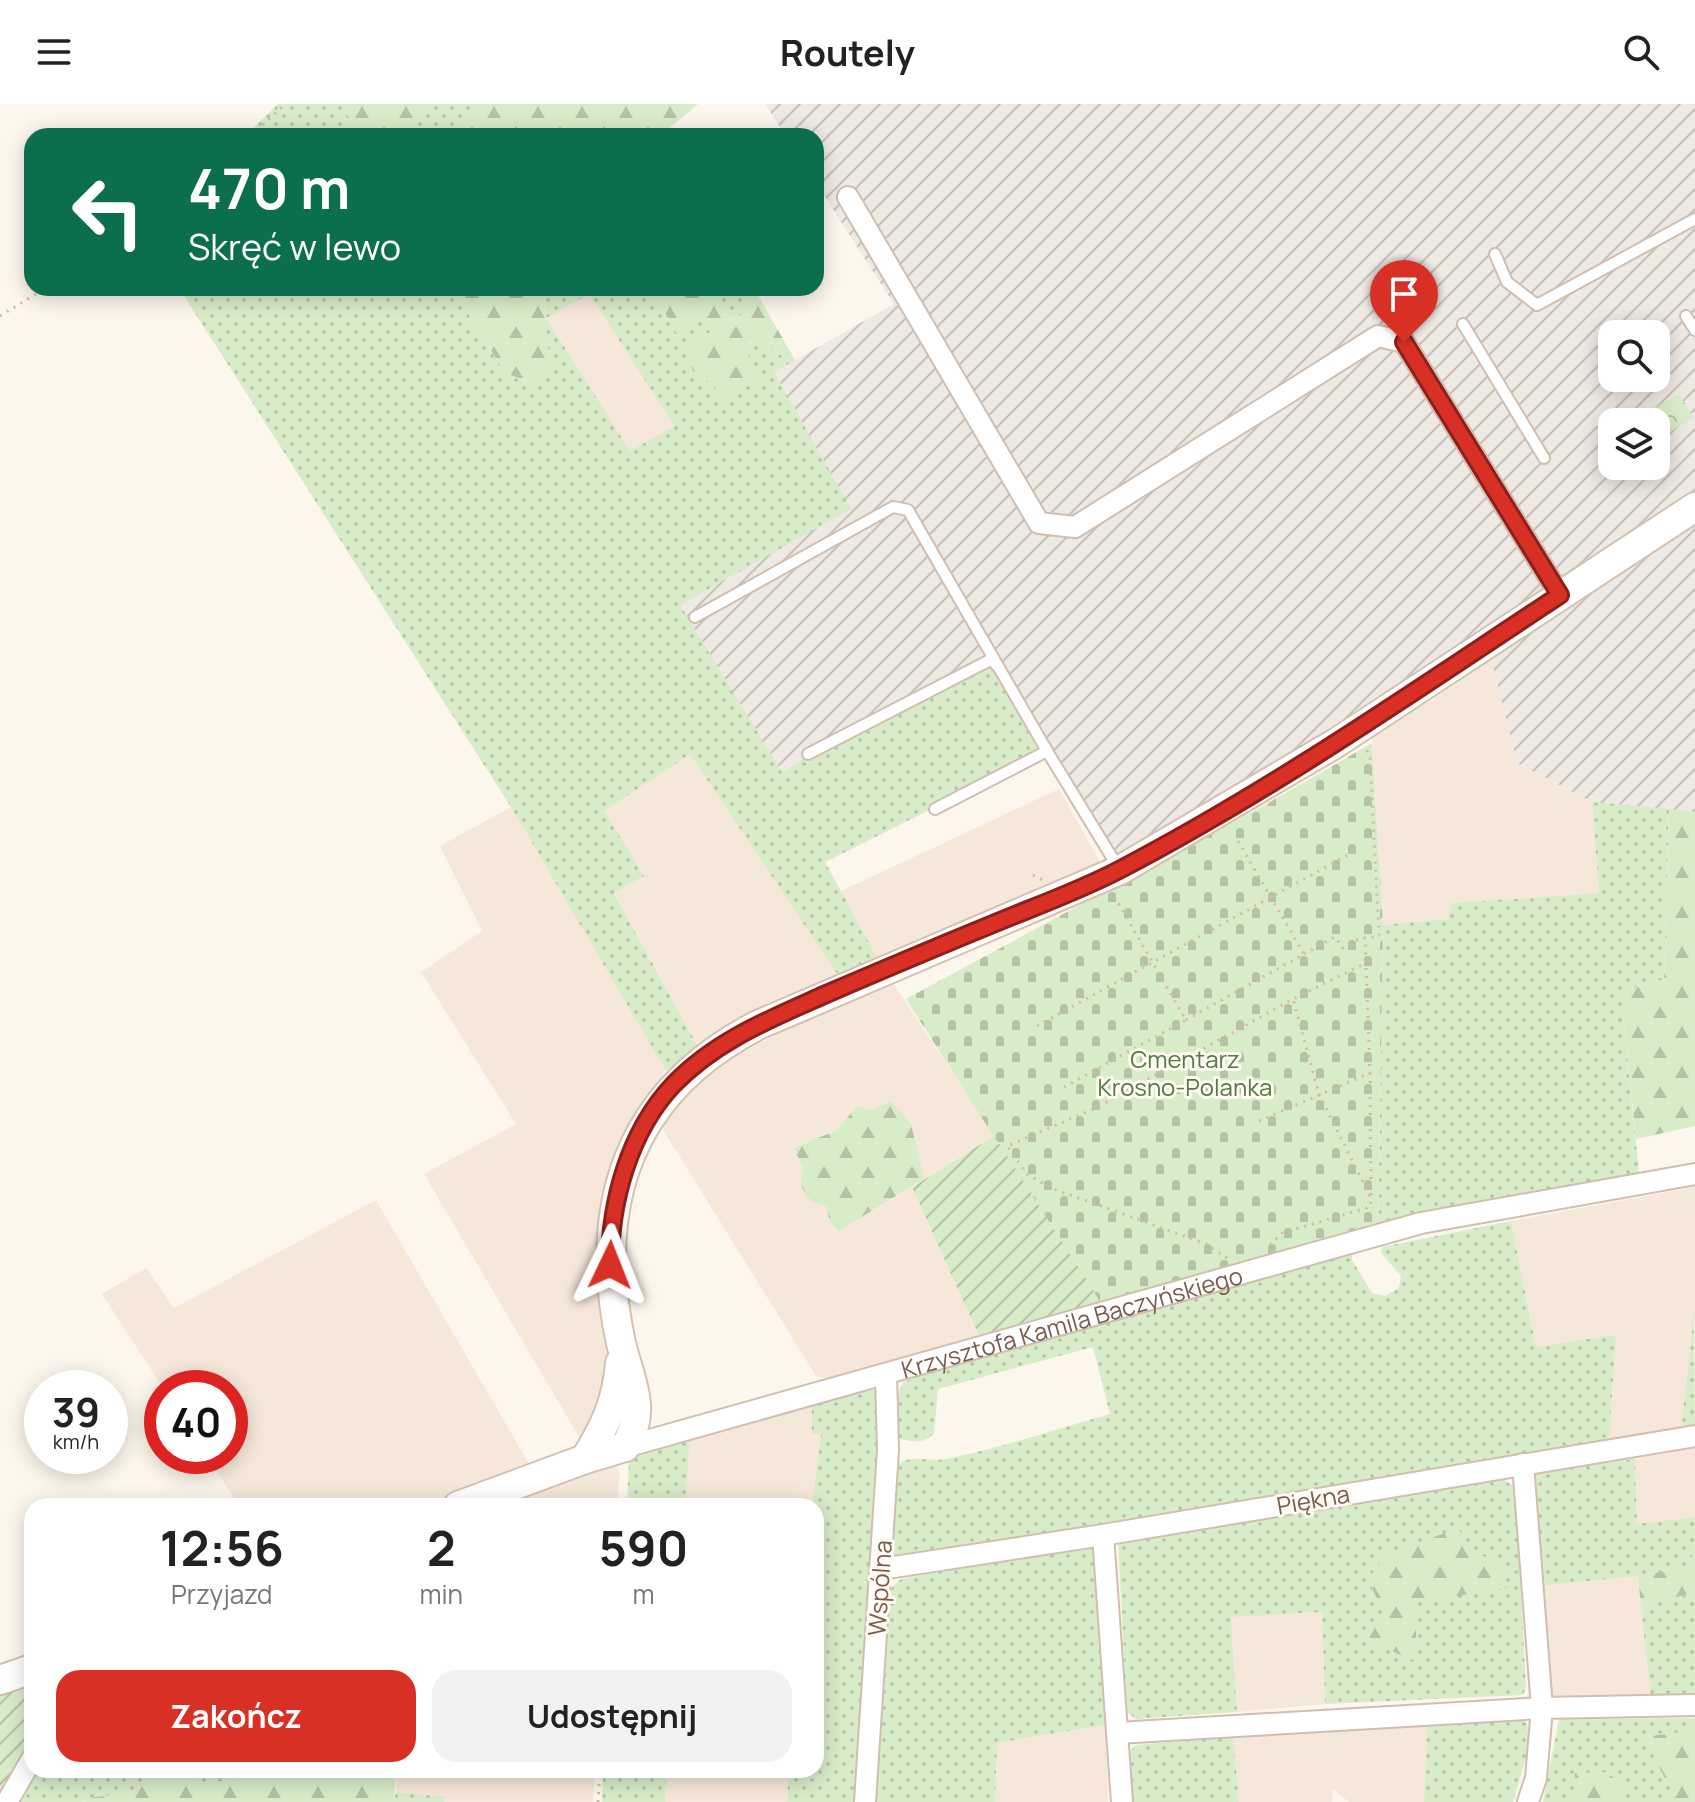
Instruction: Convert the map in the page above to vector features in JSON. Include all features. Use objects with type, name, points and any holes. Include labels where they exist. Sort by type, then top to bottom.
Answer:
[{"type":"street","points":[[848,197],[1039,523],[1075,527],[1378,336],[1404,342],[1560,595]]},
{"type":"street","points":[[668,1435],[645,1429],[625,1414],[618,1391],[621,1344],[610,1265],[610,1231],[619,1187],[636,1143],[652,1113],[674,1084],[729,1040],[758,1025],[1117,883],[1695,507]]},
{"type":"street","name":"Krzysztofa Kamila Baczyńskiego","points":[[480,1498],[625,1447],[1421,1223],[1695,1174]]},
{"type":"street","name":"Wspólna","points":[[865,1802],[888,1450],[886,1374]]},
{"type":"street","points":[[625,1414],[618,1434],[625,1447]]},
{"type":"street","points":[[585,1459],[602,1432],[625,1414]]},
{"type":"street","name":"Piękna","points":[[881,1569],[1695,1436]]},
{"type":"street","points":[[1523,1464],[1542,1708],[1536,1778],[1528,1802]]},
{"type":"street","points":[[1103,1535],[1122,1802]]},
{"type":"street","points":[[0,1680],[24,1672]]},
{"type":"street","points":[[1117,1733],[1542,1708],[1695,1705]]},
{"type":"street","points":[[7,1802],[24,1773]]},
{"type":"lane","points":[[1495,254],[1507,282],[1537,305],[1695,219]]},
{"type":"lane","points":[[1686,316],[1695,330]]},
{"type":"lane","points":[[1463,324],[1544,458]]},
{"type":"lane","points":[[695,617],[893,507],[908,510],[1047,751],[1117,883]]},
{"type":"lane","points":[[808,754],[992,659],[1047,751]]},
{"type":"lane","points":[[935,809],[1047,751]]},
{"type":"path","points":[[260,128],[285,104]]},
{"type":"path","points":[[0,316],[33,296]]},
{"type":"path","points":[[1064,1087],[1335,937],[1343,948],[1365,938],[1379,936],[1370,758],[1367,751],[1361,750]]},
{"type":"path","points":[[1235,836],[1304,954]]},
{"type":"path","points":[[1037,1026],[1355,851]]},
{"type":"path","points":[[1033,875],[1040,879]]},
{"type":"path","points":[[1117,883],[1152,961],[1186,1020]]},
{"type":"path","points":[[1266,1249],[1282,1233],[1370,1207],[1370,1073],[1365,938]]},
{"type":"path","points":[[1232,1261],[1206,1244],[1051,1188],[1027,1174],[1007,1146],[1094,1109],[1293,999],[1366,963]]},
{"type":"path","points":[[1293,999],[1319,1094],[1371,1198]]},
{"type":"path","points":[[1259,1121],[1370,1073]]},
{"type":"path","points":[[598,1802],[600,1778]]},
{"type":"shaded area","points":[[765,104],[1695,104],[1695,507],[1120,870],[993,660],[782,772],[679,604],[850,509],[774,372],[894,304],[824,195],[824,128],[781,128]]},
{"type":"shaded area","points":[[584,296],[591,296],[676,426],[630,452],[546,318]]},
{"type":"shaded area","points":[[1695,525],[1695,812],[1592,802],[1517,763],[1491,659]]},
{"type":"shaded area","points":[[1491,659],[1517,763],[1592,802],[1599,893],[1451,903],[1448,919],[1383,925],[1372,736],[1437,697]]},
{"type":"shaded area","points":[[690,753],[838,975],[697,1045],[614,892],[643,877],[604,811]]},
{"type":"shaded area","points":[[1059,789],[1099,860],[1096,868],[877,957],[841,891]]},
{"type":"shaded area","points":[[511,807],[666,1069],[619,1149],[596,1230],[611,1358],[602,1412],[582,1442],[424,1174],[516,1124],[421,972],[482,931],[440,846]]},
{"type":"shaded area","points":[[894,984],[994,1136],[924,1179],[917,1156],[871,1110],[857,1106],[837,1130],[794,1148],[803,1169],[800,1185],[826,1206],[830,1222],[839,1231],[912,1187],[979,1336],[825,1379],[816,1376],[662,1128],[676,1105],[696,1085],[734,1057],[783,1031],[884,985]]},
{"type":"shaded area","points":[[1695,1187],[1695,1314],[1681,1430],[1609,1442],[1616,1336],[1536,1347],[1511,1221]]},
{"type":"shaded area","points":[[376,1200],[533,1471],[459,1498],[234,1498],[219,1474],[248,1474],[248,1370],[151,1370],[102,1294],[146,1268],[174,1308]]},
{"type":"shaded area","points":[[812,1405],[812,1433],[821,1433],[813,1498],[686,1498],[690,1438]]},
{"type":"shaded area","points":[[1695,1448],[1695,1517],[1637,1524],[1635,1459]]},
{"type":"shaded area","points":[[606,1462],[616,1466],[620,1473],[618,1498],[509,1498]]},
{"type":"shaded area","points":[[1638,1576],[1651,1698],[1558,1701],[1545,1686],[1540,1586]]},
{"type":"shaded area","points":[[1322,1612],[1325,1704],[1237,1712],[1231,1616]]},
{"type":"shaded area","points":[[1427,1723],[1424,1802],[1349,1802],[1333,1789],[1332,1802],[1239,1802],[1233,1736]]},
{"type":"shaded area","points":[[1106,1725],[1108,1802],[995,1802],[996,1743]]},
{"type":"shaded area","points":[[396,1778],[594,1778],[593,1802],[444,1802],[444,1797],[396,1792]]},
{"type":"shaded area","points":[[666,1778],[788,1778],[787,1802],[665,1802]]},
{"type":"green space","points":[[278,104],[341,104],[355,128],[253,128]]},
{"type":"green space","points":[[341,104],[436,104],[408,128],[355,128]]},
{"type":"green space","points":[[436,104],[477,104],[451,128],[408,128]]},
{"type":"green space","points":[[477,104],[698,104],[670,128],[451,128]]},
{"type":"green space","points":[[184,296],[457,296],[505,373],[532,382],[546,318],[630,451],[675,426],[590,296],[655,296],[679,337],[698,318],[707,315],[718,327],[705,336],[701,374],[725,399],[745,348],[754,339],[790,363],[774,372],[851,509],[680,605],[782,772],[992,659],[1047,751],[825,862],[877,957],[838,975],[690,754],[604,811],[644,876],[614,893],[704,1058],[674,1084],[511,807]]},
{"type":"green space","points":[[457,296],[544,296],[550,366],[532,383],[505,373]]},
{"type":"green space","points":[[544,296],[585,296],[546,318]]},
{"type":"green space","points":[[655,296],[707,296],[729,310],[731,320],[743,314],[754,296],[758,296],[795,360],[790,363],[753,339],[745,348],[760,380],[725,399],[701,374],[693,371],[684,349],[717,327],[706,316],[698,318],[679,337]]},
{"type":"green space","points":[[707,296],[754,296],[743,314],[730,320],[728,310]]},
{"type":"green space","points":[[1679,394],[1694,418],[1670,432],[1670,408],[1655,408]]},
{"type":"green space","name":"Cmentarz Krosno-Polanka","points":[[1372,743],[1383,925],[1378,1231],[1102,1306],[906,999],[1265,805]]},
{"type":"green space","points":[[1592,802],[1669,809],[1664,979],[1621,992],[1640,1183],[1378,1235],[1383,925],[1448,919],[1451,903],[1599,893]]},
{"type":"green space","points":[[1669,809],[1695,812],[1695,1126],[1636,1139],[1621,992],[1664,979]]},
{"type":"green space","points":[[891,1101],[911,1124],[924,1179],[839,1231],[830,1222],[826,1206],[812,1202],[800,1185],[803,1169],[794,1148],[837,1130],[857,1106],[871,1110]]},
{"type":"green space","points":[[994,1136],[1102,1306],[979,1336],[912,1187]]},
{"type":"green space","points":[[1511,1221],[1536,1347],[1616,1335],[1609,1442],[902,1559],[893,1556],[890,1550],[894,1470],[899,1464],[911,1459],[939,1460],[967,1455],[1110,1414],[1093,1347],[938,1389],[934,1433],[922,1441],[899,1438],[896,1410],[903,1383],[1352,1252],[1352,1260],[1372,1293],[1385,1296],[1399,1288],[1401,1276],[1381,1253],[1382,1247]]},
{"type":"green space","points":[[1694,1314],[1695,1428],[1681,1430]]},
{"type":"green space","points":[[872,1389],[877,1392],[881,1407],[856,1802],[787,1802],[788,1778],[824,1778],[824,1498],[813,1498],[821,1434],[812,1434],[812,1405]]},
{"type":"green space","points":[[690,1438],[686,1498],[627,1498],[629,1457]]},
{"type":"green space","points":[[1635,1459],[1637,1524],[1695,1517],[1695,1545],[1689,1567],[1638,1576],[1540,1586],[1535,1473]]},
{"type":"green space","points":[[1503,1480],[1516,1487],[1526,1688],[1523,1695],[1325,1704],[1322,1612],[1231,1617],[1237,1712],[1136,1719],[1127,1712],[1118,1540]]},
{"type":"green space","points":[[1458,1528],[1471,1549],[1501,1565],[1507,1588],[1417,1602],[1415,1661],[1368,1641],[1383,1612],[1368,1579],[1386,1554],[1398,1555],[1407,1547]]},
{"type":"green space","points":[[1093,1544],[1106,1725],[997,1743],[995,1802],[875,1802],[887,1592],[901,1579]]},
{"type":"green space","points":[[1695,1545],[1695,1592],[1641,1607],[1638,1576],[1689,1567]]},
{"type":"green space","points":[[1695,1592],[1695,1696],[1651,1698],[1641,1607]]},
{"type":"green space","points":[[24,1684],[24,1752],[0,1791],[0,1693]]},
{"type":"green space","points":[[1516,1718],[1527,1723],[1530,1744],[1513,1802],[1424,1802],[1427,1723]]},
{"type":"green space","points":[[1695,1718],[1695,1802],[1543,1802],[1559,1719]]},
{"type":"green space","points":[[1695,1730],[1695,1797],[1687,1802],[1677,1802],[1644,1737]]},
{"type":"green space","points":[[1233,1736],[1239,1802],[1133,1802],[1130,1751],[1136,1745]]},
{"type":"green space","points":[[1607,1772],[1627,1790],[1623,1802],[1573,1802],[1575,1773]]},
{"type":"green space","points":[[31,1778],[155,1780],[127,1794],[94,1797],[82,1802],[15,1802]]},
{"type":"green space","points":[[196,1778],[239,1778],[198,1786]]},
{"type":"green space","points":[[196,1778],[198,1786],[239,1778],[396,1778],[394,1802],[82,1802],[94,1797],[127,1794],[154,1780]]},
{"type":"green space","points":[[603,1778],[666,1778],[665,1802],[602,1802]]},
{"type":"green space","points":[[396,1792],[444,1797],[444,1802],[394,1802]]},
{"type":"route","points":[[610,1265],[610,1231],[619,1187],[636,1143],[652,1113],[674,1084],[729,1040],[846,986],[1120,870],[1336,743],[1560,595],[1404,342]]}]
